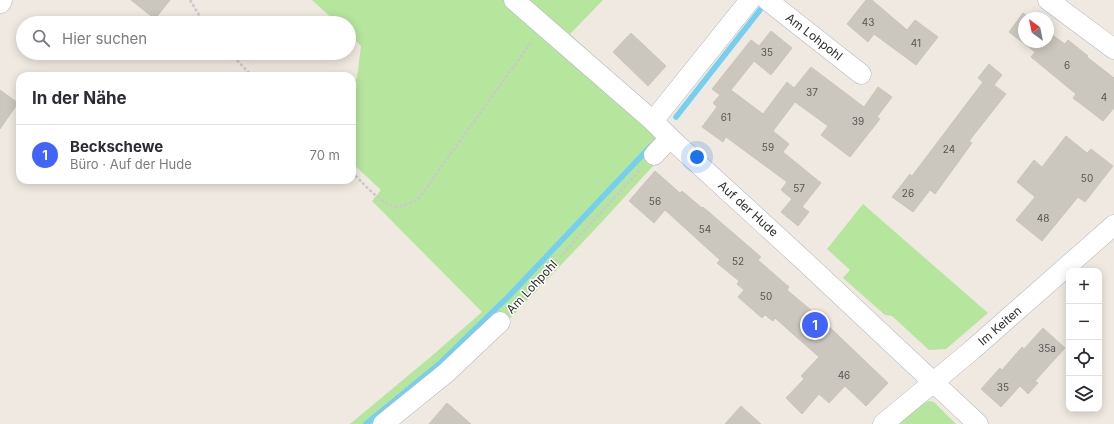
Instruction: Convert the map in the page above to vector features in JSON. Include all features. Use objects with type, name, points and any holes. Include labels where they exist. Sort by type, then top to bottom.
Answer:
[{"type":"street","name":"Auf der Hude","points":[[514,0],[653,121],[978,424]]},
{"type":"street","points":[[653,121],[750,0]]},
{"type":"street","name":"Am Lohpohl","points":[[767,0],[861,74]]},
{"type":"street","points":[[1048,0],[1114,49]]},
{"type":"street","points":[[654,155],[670,138]]},
{"type":"street","name":"Im Keiten","points":[[883,424],[978,345],[1114,225]]},
{"type":"street","name":"Am Lohpohl","points":[[383,424],[446,373],[500,322]]},
{"type":"path","points":[[190,0],[200,16]]},
{"type":"path","points":[[356,176],[383,201],[393,206],[410,204],[419,198],[543,26]]},
{"type":"path","points":[[237,60],[248,72]]},
{"type":"path","name":"Am Lohpohl","points":[[500,322],[526,296],[654,155]]},
{"type":"green space","points":[[312,0],[603,0],[570,34],[680,133],[664,154],[598,226],[504,325],[389,424],[350,424],[482,312],[372,201],[381,190],[356,167],[356,79],[361,46],[356,41],[356,16],[329,16]]},
{"type":"green space","points":[[863,204],[988,313],[946,349],[929,350],[892,316],[885,315],[843,278],[850,270],[827,249]]},
{"type":"green space","points":[[929,401],[934,402],[956,424],[897,424],[922,404]]},
{"type":"building","points":[[131,0],[170,0],[157,16],[151,16]]},
{"type":"building","points":[[866,0],[872,0],[907,30],[915,20],[938,37],[916,65],[874,34],[868,42],[847,24]]},
{"type":"building","points":[[1018,20],[1018,39],[1009,32]]},
{"type":"building","points":[[771,31],[792,48],[771,75],[754,61],[731,90],[763,114],[787,82],[794,88],[811,67],[864,107],[878,87],[892,97],[877,117],[880,119],[850,157],[821,135],[828,126],[795,102],[773,131],[789,144],[783,152],[821,183],[802,207],[809,212],[798,226],[781,212],[792,199],[781,190],[787,182],[726,137],[723,142],[702,127],[717,107],[713,103],[720,95],[712,89],[751,40],[759,46]]},
{"type":"building","points":[[631,33],[666,66],[648,86],[613,52]]},
{"type":"building","points":[[1054,36],[1065,44],[1068,40],[1114,78],[1114,108],[1103,121],[1073,98],[1076,94],[1031,57],[1035,52],[1030,48],[1054,48]]},
{"type":"building","points":[[989,64],[1002,75],[994,85],[1006,94],[969,141],[972,143],[935,194],[930,190],[913,212],[892,197],[910,174],[912,176],[983,82],[978,78]]},
{"type":"building","points":[[0,90],[16,102],[16,106],[0,129]]},
{"type":"building","points":[[1066,136],[1087,153],[1091,149],[1113,166],[1085,202],[1078,197],[1042,241],[1016,220],[1035,197],[1017,182],[1034,160],[1042,167]]},
{"type":"building","points":[[655,171],[680,193],[682,191],[702,208],[703,207],[761,257],[758,260],[789,287],[787,290],[818,316],[888,383],[866,406],[845,386],[829,403],[819,394],[802,414],[786,398],[804,379],[801,376],[819,357],[775,318],[773,321],[765,315],[762,318],[738,297],[744,290],[737,284],[739,281],[717,263],[720,260],[665,210],[654,223],[629,201]]},
{"type":"building","points":[[1043,328],[1065,348],[1035,381],[1038,383],[1028,394],[1020,386],[1001,407],[981,389],[1000,368],[1002,370],[1022,347],[1024,349]]},
{"type":"building","points":[[447,403],[471,424],[429,424]]},
{"type":"building","points":[[741,406],[761,424],[725,424]]},
{"type":"waterway","points":[[676,117],[760,10]]},
{"type":"waterway","points":[[366,424],[438,365],[509,296],[650,147]]},
{"type":"place","name":"Beckschewe","points":[[815,325]]}]
